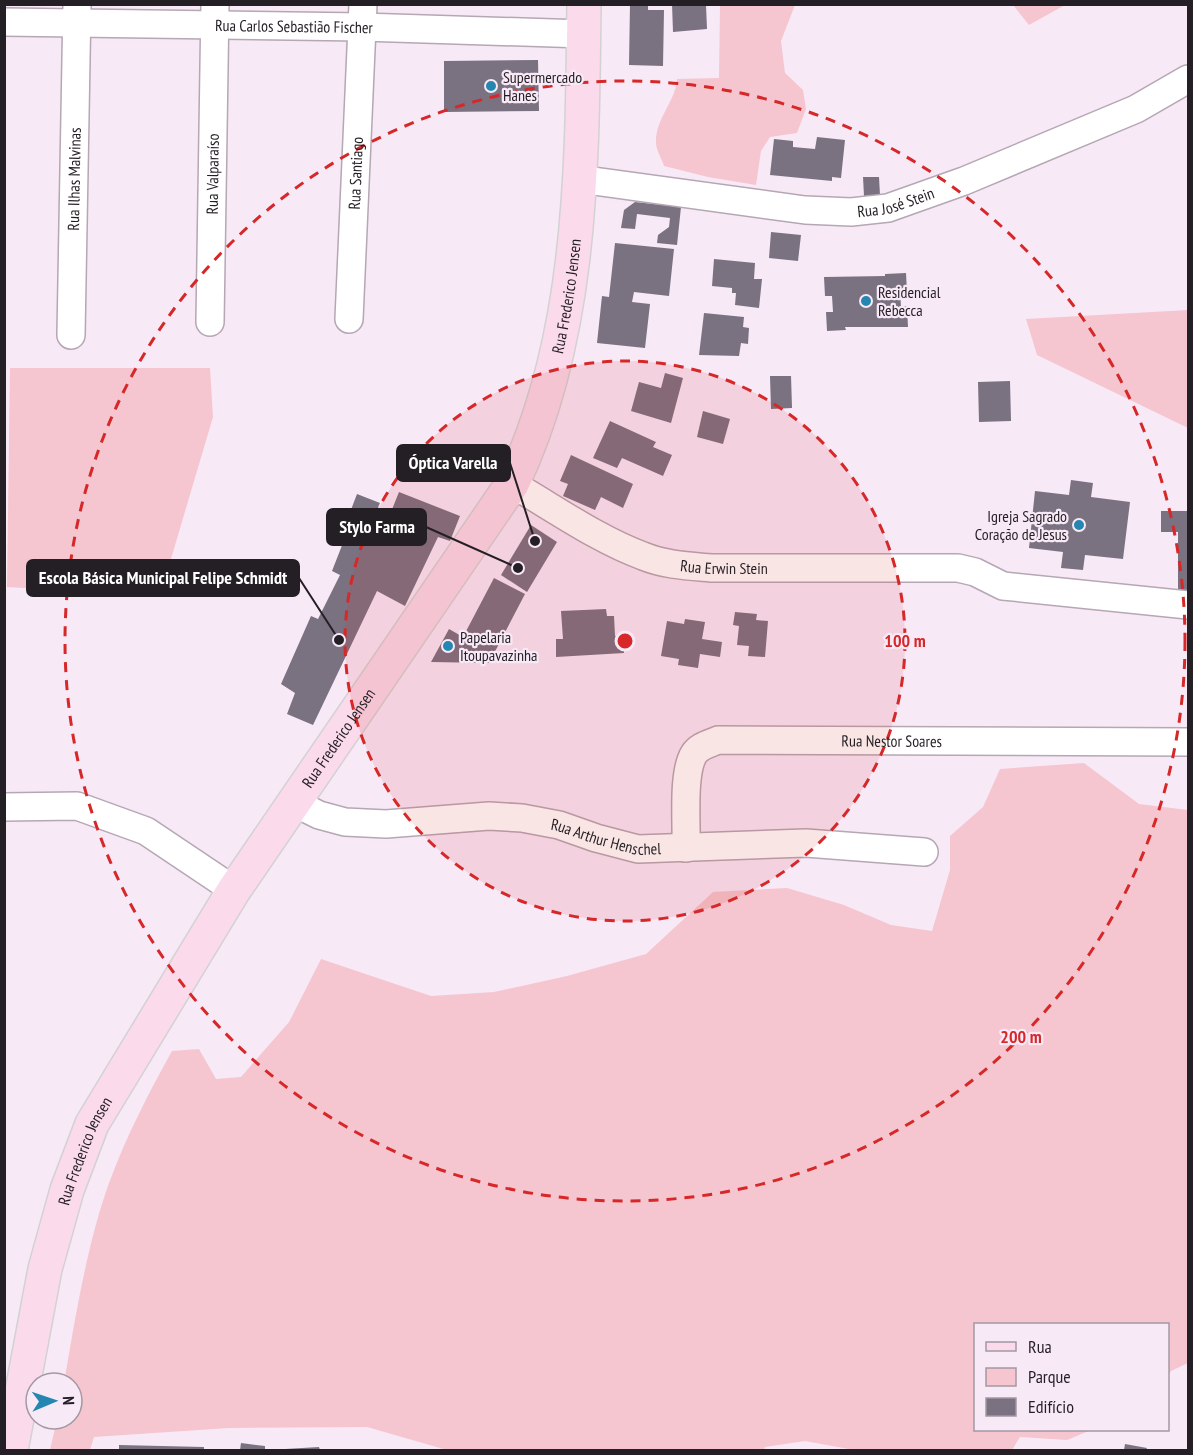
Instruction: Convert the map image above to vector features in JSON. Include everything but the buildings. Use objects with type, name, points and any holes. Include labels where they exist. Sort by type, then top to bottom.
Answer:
[{"type":"main road","name":"Rua Frederico Jensen","points":[[11,1450],[45,1269],[67,1190],[101,1107],[234,890],[512,484],[533,442],[560,344],[569,285],[579,179],[584,19]]},
{"type":"street","name":"Rua Carlos Sebastião Fischer","points":[[4,22],[77,15],[584,19]]},
{"type":"street","name":"Rua Ilhas Malvinas","points":[[71,335],[77,15]]},
{"type":"street","name":"Rua Valparaíso","points":[[210,322],[215,15]]},
{"type":"street","name":"Rua Santiago","points":[[349,319],[363,16]]},
{"type":"street","name":"Rua José Stein","points":[[579,179],[805,210],[851,212],[888,208],[964,181],[1136,109],[1188,79]]},
{"type":"street","name":"Rua Erwin Stein","points":[[512,484],[605,538],[642,556],[672,565],[711,568],[958,568],[975,572],[1003,586],[1188,605]]},
{"type":"street","name":"Rua Nestor Soares","points":[[686,848],[691,763],[701,747],[718,740],[1188,742]]},
{"type":"street","name":"Rua Arthur Henschel","points":[[293,802],[319,815],[345,822],[386,824],[489,816],[522,818],[559,825],[638,849],[806,843],[924,852]]},
{"type":"street","points":[[4,807],[77,806],[146,831],[234,890]]},
{"type":"green space","points":[[720,5],[795,5],[781,41],[785,73],[803,90],[806,109],[797,133],[770,137],[761,151],[756,185],[708,177],[664,166],[656,146],[659,126],[673,95],[677,79],[719,78]]},
{"type":"green space","points":[[1013,5],[1065,5],[1029,25]]},
{"type":"green space","points":[[1188,310],[1188,428],[1037,355],[1026,319]]},
{"type":"green space","points":[[10,368],[210,368],[213,417],[160,596],[7,587]]},
{"type":"green space","points":[[1084,763],[1139,804],[1188,810],[1188,1363],[1171,1371],[1169,1374],[1169,1323],[974,1323],[974,1431],[1089,1431],[1067,1440],[1020,1437],[1012,1450],[854,1450],[805,1441],[765,1447],[764,1450],[447,1450],[367,1427],[229,1428],[94,1437],[90,1450],[50,1450],[54,1431],[84,1431],[84,1371],[66,1371],[82,1282],[94,1231],[109,1183],[130,1132],[172,1051],[199,1049],[216,1079],[241,1077],[289,1022],[321,959],[431,996],[494,992],[567,976],[646,954],[713,892],[787,888],[844,905],[891,925],[932,931],[950,870],[950,836],[983,807],[1000,769]]},
{"type":"place","name":"Supermercado Hanes","points":[[491,86]]},
{"type":"place","name":"Residencial Rebecca","points":[[866,301]]},
{"type":"place","name":"Igreja Sagrado Coração de Jesus","points":[[1079,525]]},
{"type":"place","name":"Óptica Varella","points":[[535,541]]},
{"type":"place","name":"Stylo Farma","points":[[518,568]]},
{"type":"place","name":"Escola Básica Municipal Felipe Schmidt","points":[[339,640]]},
{"type":"place","name":"Papelaria Itoupavazinha","points":[[448,646]]}]
